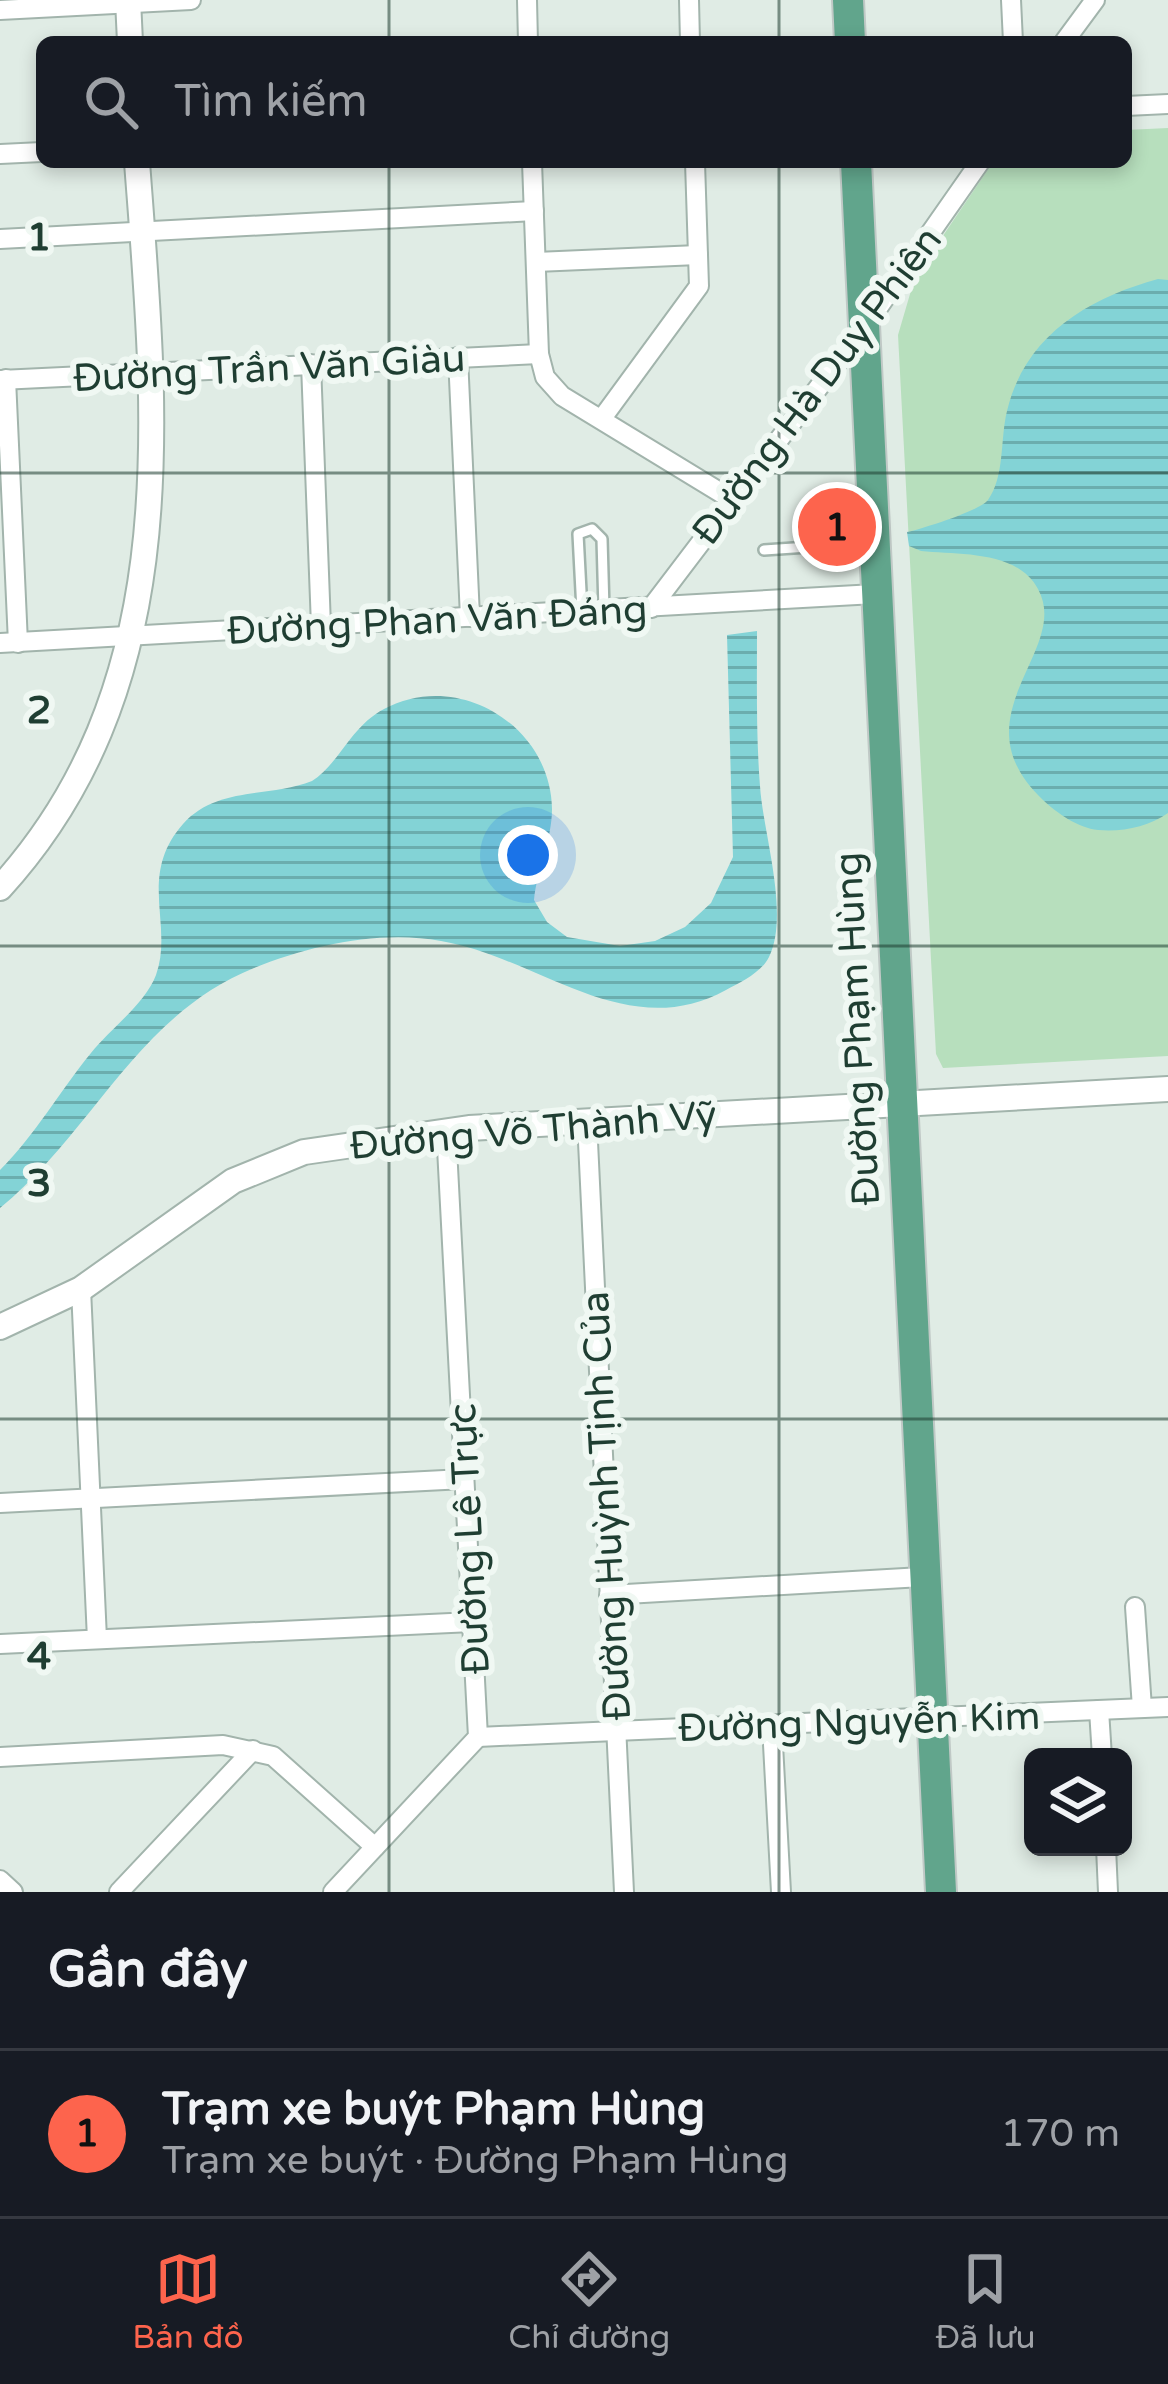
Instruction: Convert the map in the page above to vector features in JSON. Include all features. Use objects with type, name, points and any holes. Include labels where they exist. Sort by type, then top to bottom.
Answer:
[{"type":"main road","points":[[848,0],[850,36]]},
{"type":"main road","name":"Đường Phạm Hùng","points":[[856,168],[941,1892]]},
{"type":"street","points":[[0,10],[191,0]]},
{"type":"street","points":[[526,0],[528,36]]},
{"type":"street","points":[[689,0],[690,36]]},
{"type":"street","points":[[1011,0],[1013,36]]},
{"type":"street","points":[[1068,36],[1095,0]]},
{"type":"street","points":[[128,2],[130,36]]},
{"type":"street","points":[[1132,106],[1168,104]]},
{"type":"street","points":[[0,154],[36,152]]},
{"type":"street","points":[[0,888],[26,860],[99,734],[131,637],[155,476],[137,168]]},
{"type":"street","points":[[532,168],[539,354],[545,377],[562,396],[730,499]]},
{"type":"street","points":[[603,417],[699,286],[695,168]]},
{"type":"street","name":"Đường Hà Duy Phiên","points":[[651,608],[866,325],[976,168]]},
{"type":"street","points":[[0,239],[534,211]]},
{"type":"street","points":[[536,262],[698,255]]},
{"type":"street","name":"Đường Trần Văn Giàu","points":[[3,380],[539,354]]},
{"type":"street","points":[[458,357],[470,617]]},
{"type":"street","points":[[311,364],[321,626]]},
{"type":"street","points":[[3,380],[9,643]]},
{"type":"street","name":"Đường Phan Văn Đáng","points":[[9,643],[874,594]]},
{"type":"street","name":"Đường Võ Thành Vỹ","points":[[0,1327],[81,1289],[233,1181],[304,1152],[446,1129],[1168,1089]]},
{"type":"street","name":"Đường Huỳnh Tịnh Của","points":[[587,1121],[624,1892]]},
{"type":"street","name":"Đường Lê Trực","points":[[446,1129],[478,1737]]},
{"type":"street","points":[[81,1289],[97,1639]]},
{"type":"street","points":[[0,1503],[464,1479]]},
{"type":"street","points":[[609,1594],[922,1577]]},
{"type":"street","points":[[1136,1607],[1142,1708]]},
{"type":"street","points":[[0,1644],[472,1622]]},
{"type":"street","name":"Đường Nguyễn Kim","points":[[478,1737],[1168,1707]]},
{"type":"street","points":[[1100,1711],[1102,1748]]},
{"type":"street","points":[[772,1726],[781,1892]]},
{"type":"street","points":[[334,1892],[478,1737]]},
{"type":"street","points":[[0,1757],[223,1745],[253,1750],[273,1756],[375,1847]]},
{"type":"street","points":[[119,1892],[253,1750]]},
{"type":"street","points":[[1106,1856],[1108,1892]]},
{"type":"street","points":[[0,1880],[13,1892]]},
{"type":"lane","points":[[581,611],[578,534],[592,529],[602,539],[604,610]]},
{"type":"lane","points":[[764,550],[872,543]]},
{"type":"green space","points":[[1168,128],[1168,1056],[943,1068],[936,1054],[898,335],[915,277],[989,168],[1132,168],[1132,130]]},
{"type":"water","points":[[1158,279],[1168,280],[1168,813],[1135,828],[1098,830],[1068,819],[1043,800],[1019,769],[1009,740],[1011,713],[1041,636],[1044,612],[1038,589],[1029,576],[1002,561],[909,546],[907,532],[961,515],[988,500],[997,480],[1016,384],[1044,341],[1085,309]]},
{"type":"water","points":[[757,631],[760,786],[777,919],[769,957],[756,972],[689,1004],[653,1008],[582,992],[477,950],[441,941],[370,939],[299,953],[213,989],[178,1015],[118,1077],[33,1178],[0,1208],[0,1170],[91,1053],[151,986],[160,956],[162,862],[169,843],[197,812],[227,798],[312,781],[362,725],[384,709],[412,698],[469,701],[518,730],[548,779],[551,821],[534,900],[547,922],[567,937],[620,946],[655,941],[685,927],[711,903],[733,857],[727,635]]},
{"type":"place","name":"Trạm xe buýt Phạm Hùng","points":[[837,527]]}]
